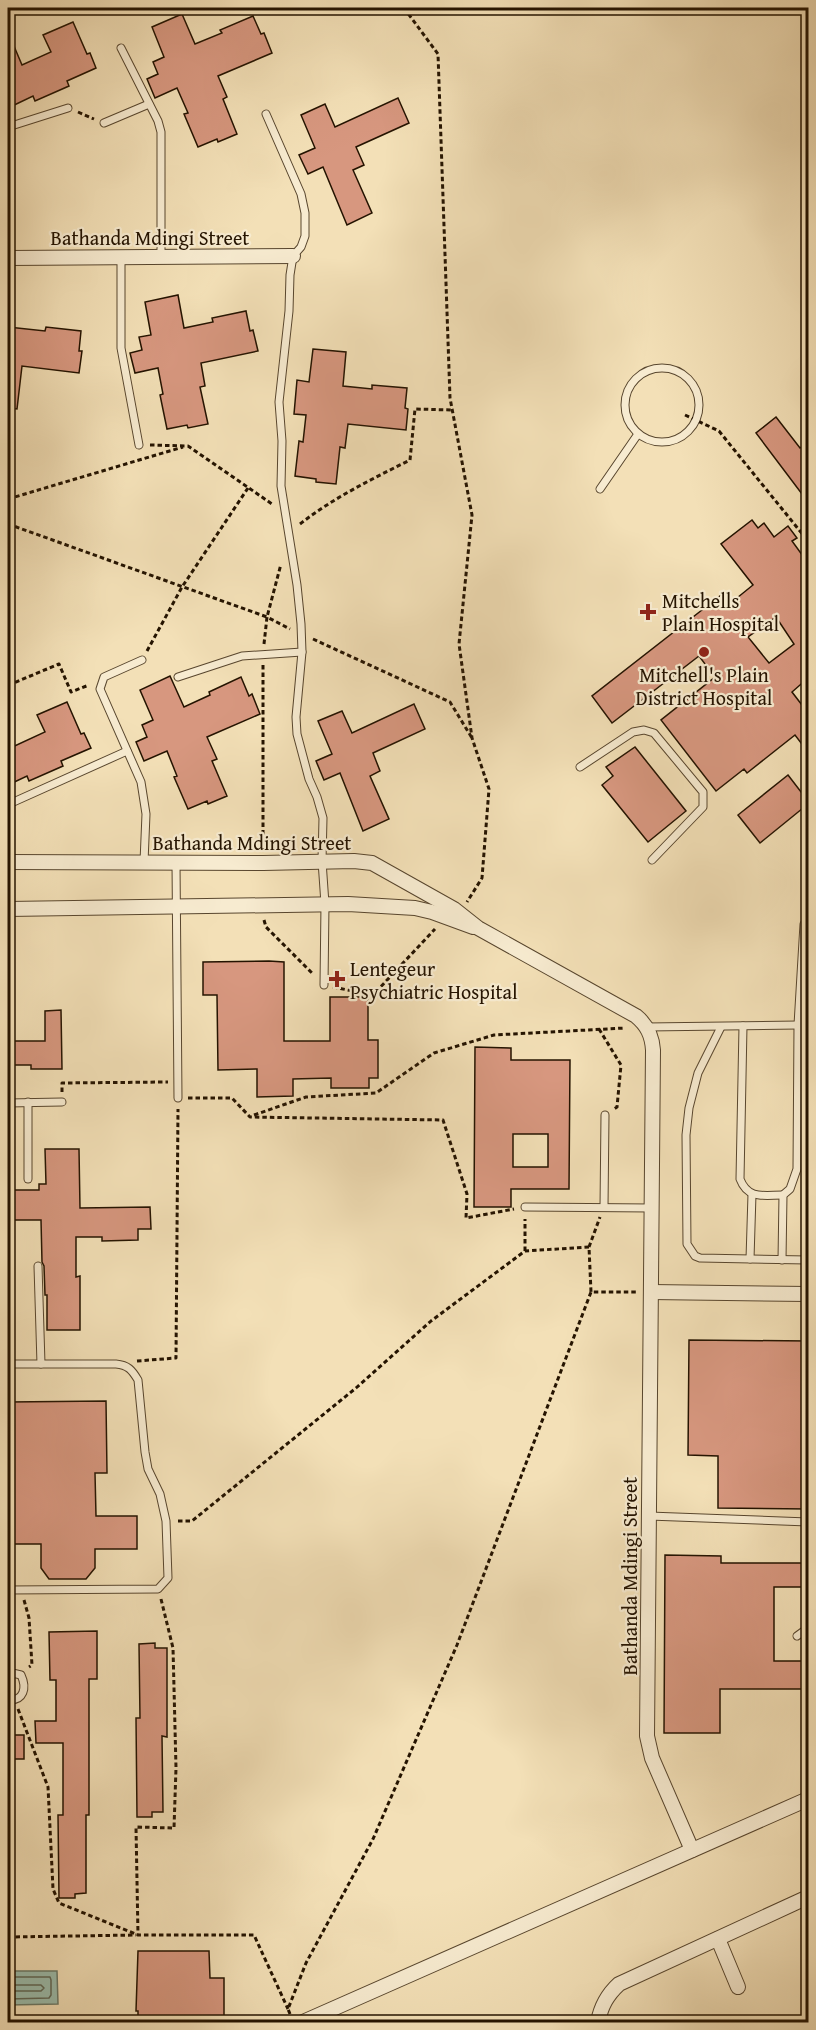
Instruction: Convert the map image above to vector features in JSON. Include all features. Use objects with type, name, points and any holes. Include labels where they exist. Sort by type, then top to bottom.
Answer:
[{"type":"street","name":"Bathanda Mdingi Street","points":[[8,258],[293,256]]},
{"type":"street","name":"Bathanda Mdingi Street","points":[[8,862],[354,861],[372,863],[392,873],[463,920],[636,1016],[646,1027],[653,1050],[648,1744],[692,1850]]},
{"type":"street","name":"Bathanda Mdingi Street","points":[[8,909],[326,904],[415,908],[463,920]]},
{"type":"street","points":[[651,1292],[808,1294]]},
{"type":"street","points":[[303,2022],[808,1799]]},
{"type":"street","points":[[598,2022],[604,2002],[619,1984],[808,1897]]},
{"type":"street","points":[[718,1939],[738,1987]]},
{"type":"lane","points":[[121,48],[158,121],[162,144],[160,257]]},
{"type":"lane","points":[[104,123],[149,104]]},
{"type":"lane","points":[[8,127],[68,108]]},
{"type":"lane","points":[[266,114],[301,194],[305,213],[304,241],[293,256],[290,275],[289,311],[279,402],[282,441],[281,486],[297,585],[301,634],[297,734],[309,779],[323,818],[322,861],[326,904],[324,985]]},
{"type":"lane","points":[[121,257],[121,348],[139,445]]},
{"type":"lane","points":[[656,368],[668,368],[680,372],[696,390],[699,402],[695,420],[684,435],[673,440],[661,442],[649,440],[638,434],[630,425],[625,414],[624,401],[627,390],[634,379],[656,368]]},
{"type":"lane","points":[[600,489],[638,434]]},
{"type":"lane","points":[[178,676],[242,656],[302,652]]},
{"type":"lane","points":[[142,660],[109,675],[102,681],[101,693],[141,782],[146,834],[144,862]]},
{"type":"lane","points":[[580,767],[633,732],[644,730],[654,733],[703,792],[704,807],[652,860]]},
{"type":"lane","points":[[9,804],[127,751]]},
{"type":"lane","points":[[176,863],[178,1098]]},
{"type":"lane","points":[[782,1260],[783,1196],[790,1189],[797,1168],[798,1017],[804,981],[804,924]]},
{"type":"lane","points":[[798,1017],[808,1017]]},
{"type":"lane","points":[[646,1027],[798,1025]]},
{"type":"lane","points":[[743,1026],[740,1179],[747,1192],[752,1194],[783,1196]]},
{"type":"lane","points":[[721,1027],[698,1073],[689,1108],[686,1135],[687,1244],[695,1256],[700,1258],[808,1260]]},
{"type":"lane","points":[[8,1102],[62,1102]]},
{"type":"lane","points":[[28,1102],[28,1179]]},
{"type":"lane","points":[[604,1207],[605,1115]]},
{"type":"lane","points":[[750,1259],[752,1194]]},
{"type":"lane","points":[[525,1206],[651,1208]]},
{"type":"lane","points":[[38,1266],[41,1364]]},
{"type":"lane","points":[[8,1364],[116,1364],[125,1365],[133,1371],[138,1380],[144,1452],[148,1469],[160,1494],[166,1521],[168,1578],[158,1589],[8,1590]]},
{"type":"lane","points":[[649,1516],[808,1522]]},
{"type":"lane","points":[[797,1636],[808,1628]]},
{"type":"lane","points":[[8,1672],[21,1675],[25,1683],[25,1691],[21,1696],[11,1700]]},
{"type":"path","points":[[261,905],[266,927],[324,985],[373,995],[440,924],[463,920],[464,907],[482,878],[489,789],[472,738],[459,644],[472,515],[450,398],[438,54],[404,8]]},
{"type":"path","points":[[68,108],[104,123]]},
{"type":"path","points":[[263,863],[262,655],[267,617],[289,533],[315,512],[410,460],[415,408],[452,410]]},
{"type":"path","points":[[686,415],[719,431],[808,542]]},
{"type":"path","points":[[139,445],[188,446],[275,506]]},
{"type":"path","points":[[8,494],[9,499],[188,446]]},
{"type":"path","points":[[142,660],[182,587],[248,488]]},
{"type":"path","points":[[8,524],[267,617],[450,702],[472,738]]},
{"type":"path","points":[[8,684],[60,664],[71,692],[102,681]]},
{"type":"path","points":[[250,1117],[306,1097],[376,1093],[434,1053],[494,1035],[646,1027]]},
{"type":"path","points":[[599,1029],[621,1065],[617,1107],[605,1115]]},
{"type":"path","points":[[62,1102],[62,1083],[170,1082],[178,1098],[176,1358],[116,1364]]},
{"type":"path","points":[[178,1098],[232,1098],[250,1117],[443,1120],[467,1194],[466,1218],[525,1206],[525,1251]]},
{"type":"path","points":[[288,2009],[306,1963],[374,1839],[457,1646],[591,1292],[589,1247],[604,1207]]},
{"type":"path","points":[[166,1521],[192,1521],[356,1388],[431,1321],[525,1251],[589,1247]]},
{"type":"path","points":[[591,1292],[651,1292]]},
{"type":"path","points":[[138,1935],[136,1827],[174,1828],[176,1768],[173,1648],[158,1589]]},
{"type":"path","points":[[21,1590],[29,1618],[32,1665],[21,1675]]},
{"type":"path","points":[[11,1700],[33,1745],[48,1787],[53,1889],[59,1903],[138,1935]]},
{"type":"path","points":[[8,1937],[254,1935],[293,2022]]},
{"type":"water","points":[[8,1971],[57,1971],[58,2004],[8,2005]]},
{"type":"building","points":[[182,14],[195,44],[222,33],[220,30],[253,16],[261,34],[264,33],[272,53],[218,76],[227,97],[223,99],[237,134],[198,147],[184,114],[188,113],[177,88],[155,98],[147,79],[158,74],[153,62],[164,57],[152,27]]},
{"type":"building","points":[[73,22],[96,68],[67,81],[69,86],[35,101],[33,96],[8,108],[8,32],[22,65],[51,52],[43,35]]},
{"type":"building","points":[[398,98],[409,123],[356,147],[364,165],[353,170],[372,213],[347,225],[323,167],[308,174],[299,155],[315,148],[301,115],[325,104],[335,127]]},
{"type":"building","points":[[178,295],[184,328],[213,322],[212,318],[246,311],[250,331],[253,330],[258,351],[201,363],[205,386],[200,387],[208,424],[167,429],[160,395],[163,394],[158,368],[135,373],[130,353],[142,350],[139,337],[151,335],[145,302]]},
{"type":"building","points":[[8,327],[45,331],[46,327],[81,331],[79,351],[82,351],[79,373],[22,366],[17,409],[8,408]]},
{"type":"building","points":[[313,349],[346,352],[343,386],[372,389],[372,385],[407,388],[406,430],[348,424],[345,448],[340,447],[336,484],[316,482],[316,479],[295,476],[299,441],[303,442],[306,415],[294,414],[297,380],[309,382]]},
{"type":"building","points":[[776,417],[800,448],[808,442],[808,502],[756,433]]},
{"type":"building","name":"Mitchell's Plain District Hospital","points":[[752,520],[758,528],[764,523],[774,537],[788,526],[797,538],[792,541],[808,563],[808,678],[792,692],[805,709],[802,712],[808,719],[808,752],[795,735],[747,773],[744,769],[716,791],[661,720],[715,677],[699,656],[612,723],[592,696],[725,592],[732,602],[753,585],[721,544]],"holes":[[[776,617],[794,644],[769,663],[748,637]]]},
{"type":"building","points":[[170,676],[184,707],[241,677],[249,696],[252,694],[260,714],[207,737],[217,759],[212,761],[227,796],[188,809],[174,777],[177,776],[167,751],[144,761],[136,742],[147,737],[142,725],[153,720],[140,690]]},
{"type":"building","points":[[67,702],[81,734],[84,733],[91,748],[61,761],[63,766],[29,781],[27,776],[8,785],[8,749],[45,732],[37,715]]},
{"type":"building","points":[[414,704],[425,729],[373,753],[380,771],[370,776],[389,819],[363,831],[340,773],[324,780],[316,761],[332,754],[318,721],[342,711],[352,733]]},
{"type":"building","points":[[635,747],[686,811],[648,842],[602,785],[613,776],[606,767]]},
{"type":"building","points":[[788,775],[808,804],[760,843],[738,815]]},
{"type":"building","points":[[203,962],[284,962],[284,1041],[330,1041],[330,997],[368,997],[368,1040],[378,1040],[378,1078],[369,1078],[369,1088],[331,1088],[331,1078],[293,1079],[293,1096],[257,1097],[257,1069],[218,1070],[217,995],[203,995]]},
{"type":"building","points":[[61,1010],[62,1069],[31,1069],[31,1065],[8,1065],[8,1041],[45,1041],[45,1011]]},
{"type":"building","points":[[475,1047],[511,1048],[511,1060],[570,1060],[569,1189],[511,1189],[511,1207],[474,1207]],"holes":[[[513,1134],[548,1134],[548,1167],[513,1167]]]},
{"type":"building","points":[[45,1149],[79,1149],[80,1208],[150,1207],[151,1229],[138,1229],[138,1240],[102,1241],[102,1237],[76,1237],[76,1277],[80,1276],[80,1330],[47,1330],[47,1295],[45,1295],[42,1262],[41,1220],[8,1220],[8,1190],[39,1190],[39,1184],[46,1184]]},
{"type":"building","points":[[689,1340],[808,1341],[808,1509],[718,1508],[718,1456],[688,1455]]},
{"type":"building","points":[[106,1401],[107,1473],[95,1473],[96,1516],[137,1516],[137,1549],[95,1549],[95,1568],[86,1579],[49,1579],[41,1568],[41,1544],[8,1544],[8,1402]]},
{"type":"building","points":[[665,1555],[721,1556],[721,1563],[808,1563],[808,1587],[774,1587],[774,1661],[808,1661],[808,1689],[720,1689],[720,1733],[664,1733]]},
{"type":"building","points":[[97,1631],[97,1679],[89,1679],[89,1815],[86,1815],[86,1893],[75,1894],[75,1898],[59,1898],[58,1815],[63,1815],[63,1743],[36,1743],[35,1721],[56,1721],[56,1680],[50,1680],[49,1632]]},
{"type":"building","points":[[155,1643],[155,1648],[167,1648],[167,1737],[162,1736],[163,1812],[152,1812],[152,1817],[137,1817],[136,1718],[140,1718],[139,1644]]},
{"type":"building","points":[[8,1735],[24,1735],[24,1759],[8,1759]]},
{"type":"building","points":[[138,1951],[209,1951],[210,1978],[224,1978],[224,2017],[209,2017],[209,2022],[138,2022],[138,2011],[136,2011]]},
{"type":"place","name":"Mitchells Plain Hospital","points":[[648,612]]},
{"type":"place","name":"Mitchell's Plain District Hospital","points":[[704,652]]},
{"type":"place","name":"Lentegeur Psychiatric Hospital","points":[[337,979]]}]
